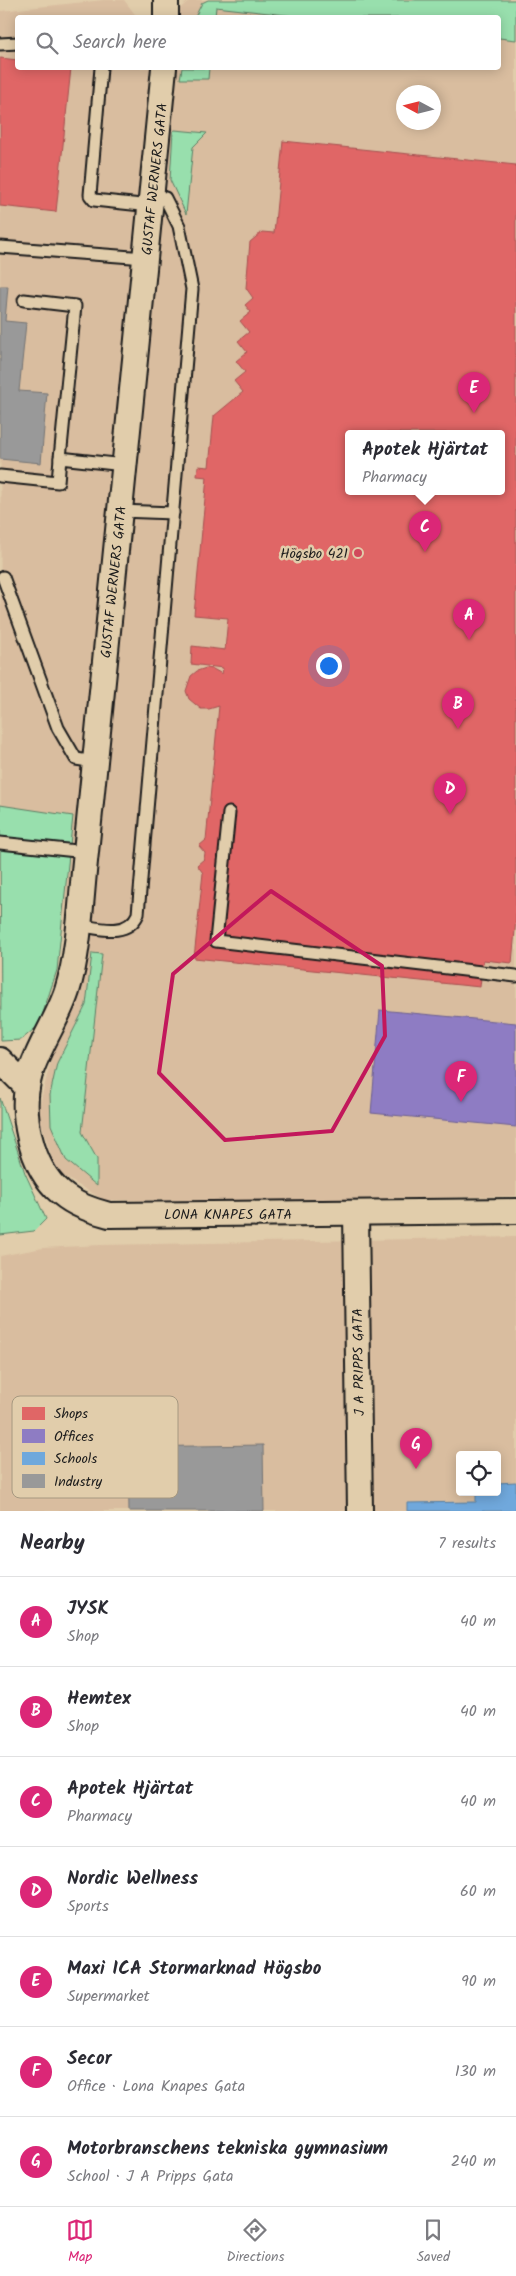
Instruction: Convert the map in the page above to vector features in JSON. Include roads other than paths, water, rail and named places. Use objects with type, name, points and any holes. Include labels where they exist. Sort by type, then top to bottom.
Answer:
[{"type":"street","points":[[166,0],[166,15]]},
{"type":"street","name":"GUSTAF WERNERS GATA","points":[[27,1087],[36,1059],[67,991],[73,965],[86,852],[164,70]]},
{"type":"street","points":[[0,1060],[27,1087]]},
{"type":"street","name":"LONA KNAPES GATA","points":[[27,1087],[25,1113],[29,1134],[41,1166],[60,1192],[90,1210],[109,1215],[516,1211]]},
{"type":"street","name":"J A PRIPPS GATA","points":[[356,1214],[360,1511]]},
{"type":"lane","points":[[0,44],[15,43]]},
{"type":"lane","points":[[78,925],[116,930],[134,923],[138,914],[192,289],[179,226],[165,198],[152,201],[94,200],[90,196],[101,70]]},
{"type":"lane","points":[[0,247],[145,258]]},
{"type":"lane","points":[[0,476],[58,482],[75,306],[24,300]]},
{"type":"lane","points":[[60,458],[124,465]]},
{"type":"lane","points":[[120,511],[173,513]]},
{"type":"lane","points":[[3,578],[58,728],[76,759],[95,762]]},
{"type":"lane","points":[[229,813],[216,941],[516,976]]},
{"type":"lane","points":[[0,843],[86,852]]},
{"type":"place","name":"Maxi ICA Stormarknad Högsbo","points":[[474,413]]},
{"type":"place","name":"Apotek Hjärtat","points":[[425,552]]},
{"type":"place","name":"Högsbo 421","points":[[358,553]]},
{"type":"place","name":"JYSK","points":[[469,640]]},
{"type":"place","name":"Hemtex","points":[[458,729]]},
{"type":"place","name":"Nordic Wellness","points":[[450,814]]},
{"type":"place","name":"Secor","points":[[461,1102]]},
{"type":"place","name":"Motorbranschens tekniska gymnasium","points":[[416,1469]]}]
